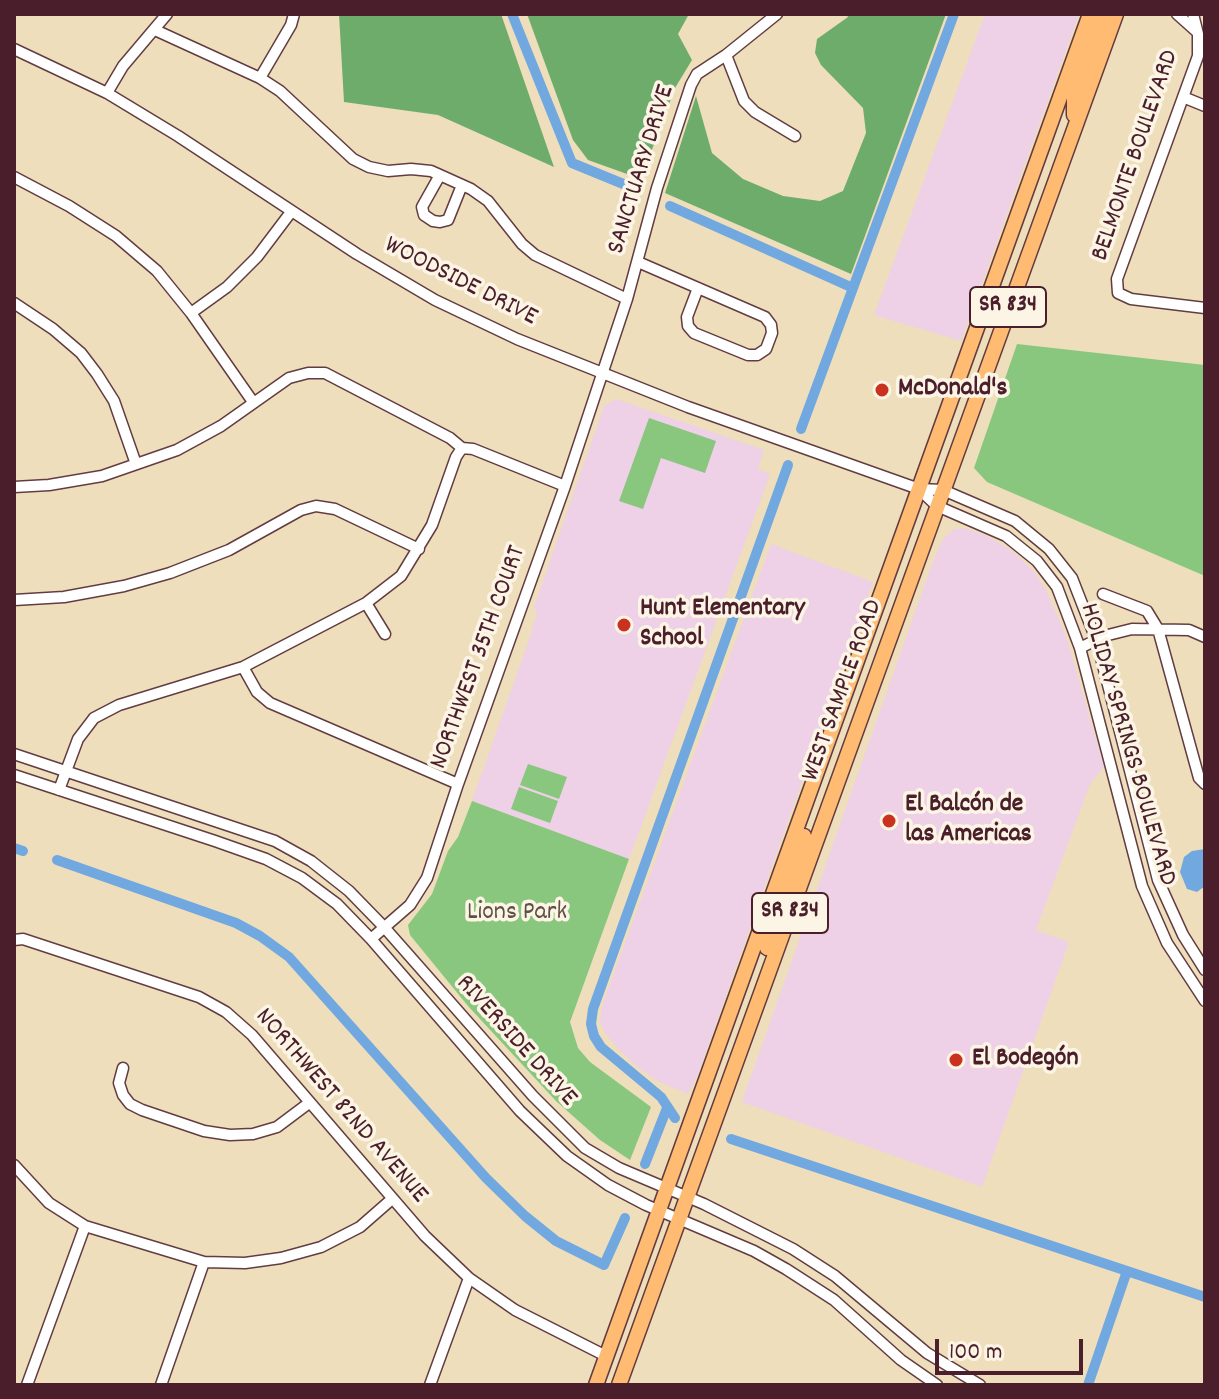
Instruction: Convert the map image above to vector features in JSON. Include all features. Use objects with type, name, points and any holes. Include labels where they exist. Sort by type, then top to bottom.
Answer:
[{"type":"main road","name":"WEST SAMPLE ROAD","points":[[596,1385],[1090,14]]},
{"type":"main road","points":[[1075,123],[1074,96],[1104,14]]},
{"type":"main road","name":"WEST SAMPLE ROAD","points":[[619,1385],[1116,14]]},
{"type":"main road","points":[[1001,327],[996,313],[1010,274],[1004,253]]},
{"type":"main road","points":[[792,906],[787,887],[809,820],[807,800]]},
{"type":"main road","points":[[769,972],[765,954],[780,909],[774,891]]},
{"type":"street","points":[[107,93],[123,66],[167,14]]},
{"type":"street","points":[[260,78],[291,25],[294,14]]},
{"type":"street","name":"SANCTUARY DRIVE","points":[[602,374],[691,85],[697,74],[777,14]]},
{"type":"street","name":"BELMONTE BOULEVARD","points":[[1177,14],[1198,34]]},
{"type":"street","name":"BELMONTE BOULEVARD","points":[[1193,14],[1198,34],[1198,56],[1117,279],[1118,293],[1131,299],[1205,308]]},
{"type":"street","points":[[155,30],[260,78],[280,91],[353,159],[388,171],[411,169],[440,175],[462,185],[488,201],[522,244],[535,255],[627,299]]},
{"type":"street","name":"WOODSIDE DRIVE","points":[[14,49],[107,93],[178,136],[291,212],[435,300],[517,339],[602,374],[919,489]]},
{"type":"street","points":[[726,55],[744,101],[755,112],[795,136]]},
{"type":"street","points":[[1183,97],[1205,106]]},
{"type":"street","points":[[440,175],[422,207],[424,215],[433,221],[448,220],[462,185]]},
{"type":"street","points":[[14,177],[69,206],[116,236],[157,271],[191,313],[253,402]]},
{"type":"street","points":[[191,313],[227,287],[257,257],[291,212]]},
{"type":"street","points":[[638,262],[765,317],[772,333],[766,349],[757,355],[748,355],[694,333],[688,326],[687,317],[698,288]]},
{"type":"street","points":[[14,303],[53,329],[81,353],[97,374],[114,401],[136,464]]},
{"type":"street","points":[[14,487],[102,476],[177,450],[221,426],[289,378],[308,373],[325,373],[450,438],[462,448],[473,449],[565,486]]},
{"type":"street","name":"NORTHWEST 35TH COURT","points":[[371,939],[410,905],[427,878],[602,374]]},
{"type":"street","points":[[59,790],[78,739],[94,718],[119,705],[243,667],[366,603],[401,576],[432,525],[462,448]]},
{"type":"street","name":"HOLIDAY SPRINGS BOULEVARD","points":[[919,489],[943,490],[1015,521],[1049,549],[1072,578],[1096,640],[1158,880],[1183,935],[1205,970]]},
{"type":"street","name":"HOLIDAY SPRINGS BOULEVARD","points":[[919,489],[937,506],[1006,536],[1037,561],[1057,587],[1080,648],[1142,886],[1167,943],[1205,1001]]},
{"type":"street","points":[[14,600],[64,597],[170,573],[229,550],[301,510],[316,506],[335,509],[419,549]]},
{"type":"street","points":[[1103,594],[1147,611],[1158,629],[1199,778],[1205,784]]},
{"type":"street","points":[[366,603],[385,634]]},
{"type":"street","points":[[1080,648],[1132,629],[1189,630],[1205,637]]},
{"type":"street","points":[[243,667],[257,692],[270,703],[458,784]]},
{"type":"street","name":"RIVERSIDE DRIVE","points":[[14,754],[275,841],[311,861],[349,891],[384,927],[562,1127],[585,1148],[619,1168],[686,1196],[793,1249],[835,1276],[927,1353],[980,1385]]},
{"type":"street","points":[[1111,768],[1128,763]]},
{"type":"street","name":"RIVERSIDE DRIVE","points":[[14,775],[266,859],[313,886],[337,904],[371,939],[547,1139],[608,1185],[754,1251],[834,1300],[901,1360],[937,1385]]},
{"type":"street","points":[[1142,886],[1158,880]]},
{"type":"street","name":"NORTHWEST 82ND AVENUE","points":[[14,940],[23,939],[199,997],[226,1012],[252,1035],[425,1236],[469,1278],[515,1310],[606,1356]]},
{"type":"street","points":[[123,1068],[119,1083],[130,1104],[204,1131],[230,1135],[253,1134],[277,1127],[309,1103]]},
{"type":"street","points":[[14,1165],[49,1203],[85,1226],[204,1262],[245,1263],[281,1258],[321,1247],[360,1227],[392,1199]]},
{"type":"street","points":[[27,1385],[85,1226]]},
{"type":"street","points":[[161,1385],[204,1262]]},
{"type":"street","points":[[430,1385],[469,1278]]},
{"type":"shaded area","points":[[985,14],[1079,14],[961,341],[874,315]]},
{"type":"shaded area","name":"Hunt Elementary School","points":[[616,399],[764,450],[758,469],[770,474],[629,859],[472,801],[530,637],[537,613],[534,607],[604,406]]},
{"type":"shaded area","points":[[964,528],[985,535],[1011,550],[1034,571],[1046,590],[1066,636],[1104,767],[1090,784],[1036,930],[1069,942],[982,1187],[742,1102],[932,564],[943,539],[952,530]]},
{"type":"shaded area","points":[[771,544],[873,582],[698,1074],[688,1094],[659,1082],[620,1051],[600,1022],[602,1006]]},
{"type":"green space","points":[[339,14],[501,14],[554,167],[438,115],[344,102]]},
{"type":"green space","points":[[527,14],[689,14],[678,34],[692,60],[675,88],[641,179],[588,160],[573,140]]},
{"type":"green space","points":[[846,14],[946,14],[851,274],[665,193],[696,96],[712,153],[743,179],[783,196],[820,201],[843,191],[866,133],[863,108],[821,65],[815,53],[817,39],[848,17]]},
{"type":"green space","points":[[1017,344],[1205,365],[1205,576],[987,482],[974,468]]},
{"type":"green space","points":[[649,418],[716,441],[705,473],[661,458],[643,509],[619,501]]},
{"type":"green space","points":[[528,764],[567,777],[559,799],[520,785]]},
{"type":"green space","points":[[519,787],[558,801],[550,823],[511,809]]},
{"type":"green space","name":"Lions Park","points":[[472,801],[629,859],[570,1022],[578,1048],[590,1062],[651,1107],[630,1160],[600,1140],[556,1101],[468,1006],[410,935],[408,925],[432,894]]},
{"type":"water","points":[[1205,849],[1205,886],[1197,892],[1187,889],[1180,872],[1184,857],[1192,851]]},
{"type":"waterway","points":[[512,14],[572,163],[638,190]]},
{"type":"waterway","points":[[801,429],[954,14]]},
{"type":"waterway","points":[[670,206],[853,288]]},
{"type":"waterway","points":[[675,1118],[661,1097],[601,1047],[591,1024],[593,1009],[788,465]]},
{"type":"waterway","points":[[14,848],[23,851]]},
{"type":"waterway","points":[[57,860],[236,923],[289,957],[486,1178],[556,1241],[604,1265],[625,1218]]},
{"type":"waterway","points":[[645,1164],[667,1108]]},
{"type":"waterway","points":[[731,1139],[1205,1297]]},
{"type":"waterway","points":[[1088,1385],[1127,1271]]},
{"type":"place","name":"McDonald's","points":[[882,390]]},
{"type":"place","name":"Hunt Elementary School","points":[[624,625]]},
{"type":"place","name":"El Balcón de las Americas","points":[[889,821]]},
{"type":"place","name":"El Bodegón","points":[[956,1060]]}]
